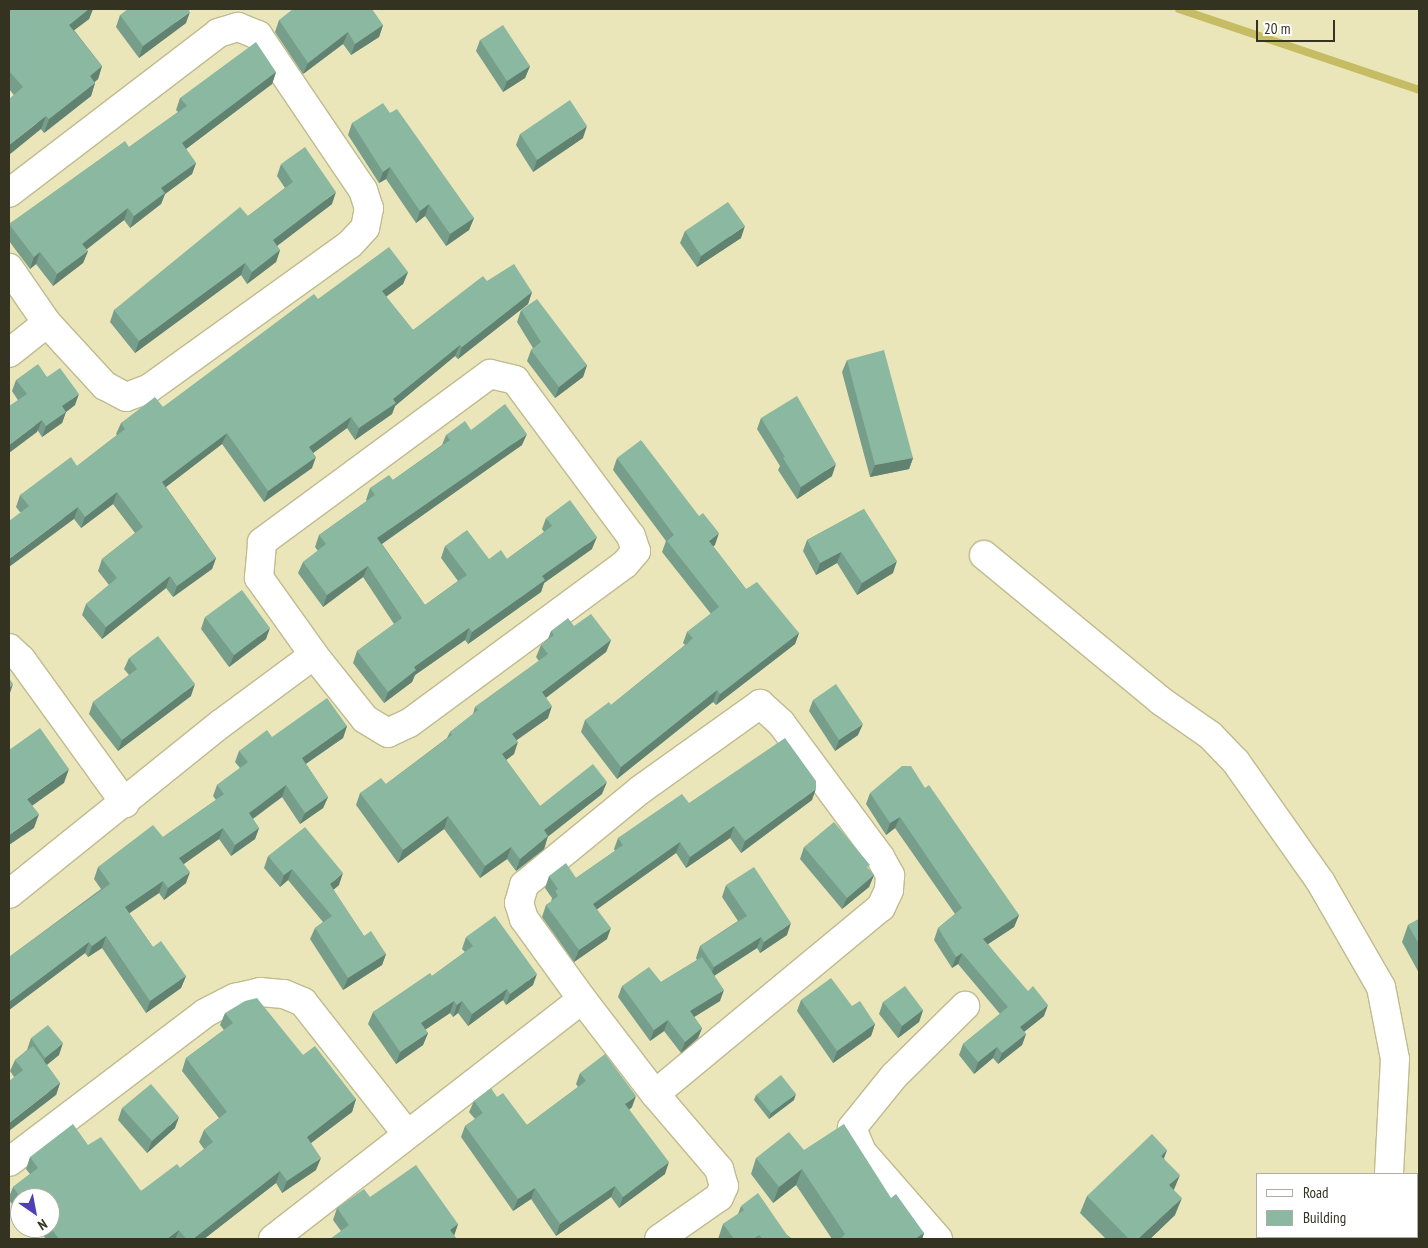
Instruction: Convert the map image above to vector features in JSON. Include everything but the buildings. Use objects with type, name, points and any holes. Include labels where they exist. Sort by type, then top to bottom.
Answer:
[{"type":"street","points":[[9,193],[218,33],[238,27],[258,35],[363,190],[368,208],[365,228],[350,244],[148,389],[126,398],[105,386],[47,323],[9,268]]},
{"type":"street","points":[[9,353],[47,323]]},
{"type":"street","points":[[490,374],[516,380],[631,536],[636,551],[625,564],[410,723],[388,733],[365,719],[314,655],[259,578],[262,542],[490,374]]},
{"type":"street","points":[[984,555],[1161,701],[1210,735],[1236,762],[1320,881],[1381,987],[1395,1059],[1388,1173]]},
{"type":"street","points":[[9,648],[21,660],[125,803]]},
{"type":"street","points":[[9,894],[125,803],[222,723],[314,655]]},
{"type":"street","points":[[655,1094],[881,907],[889,890],[890,875],[880,857],[781,723],[760,704],[640,790],[524,885],[519,903],[524,919],[582,999],[655,1094],[719,1169],[724,1186],[719,1197],[659,1239]]},
{"type":"street","points":[[9,1162],[205,1013],[235,998],[260,992],[284,994],[303,1002],[407,1134]]},
{"type":"street","points":[[273,1239],[582,999]]},
{"type":"street","points":[[938,1239],[862,1152],[852,1128],[894,1076],[965,1006]]},
{"type":"waterway","points":[[1179,9],[1419,90]]}]
